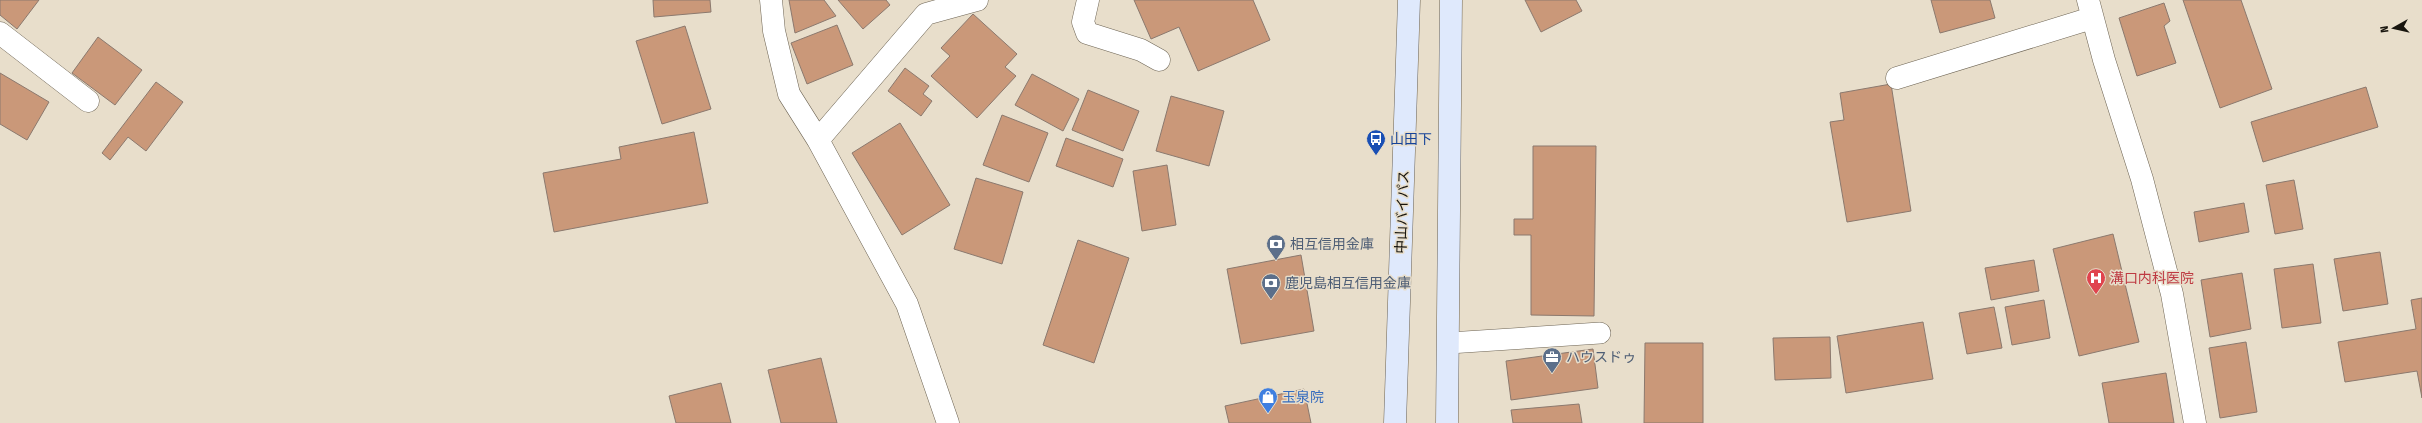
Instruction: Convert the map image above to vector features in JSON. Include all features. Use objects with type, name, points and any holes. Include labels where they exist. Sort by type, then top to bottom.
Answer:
[{"type":"street","points":[[772,0],[774,31],[789,94],[818,140],[907,304],[948,423]]},
{"type":"street","points":[[818,140],[929,7],[977,0]]},
{"type":"street","points":[[1088,0],[1083,22],[1087,34],[1141,50],[1159,60]]},
{"type":"street","name":"中山バイパス","points":[[1395,423],[1409,0]]},
{"type":"street","points":[[1447,423],[1449,343],[1451,0]]},
{"type":"street","points":[[1897,78],[2090,9],[2142,179],[2172,294],[2195,423]]},
{"type":"street","points":[[0,33],[88,101]]},
{"type":"lane","points":[[1449,343],[1600,333]]},
{"type":"building","points":[[0,0],[39,0],[17,29],[0,15]]},
{"type":"building","points":[[653,0],[710,0],[711,12],[654,17]]},
{"type":"building","points":[[789,0],[824,0],[836,16],[795,33]]},
{"type":"building","points":[[838,0],[886,0],[890,5],[863,29]]},
{"type":"building","points":[[1134,0],[1253,0],[1270,40],[1198,71],[1179,27],[1151,39]]},
{"type":"building","points":[[1525,0],[1576,0],[1582,11],[1541,32]]},
{"type":"building","points":[[1931,0],[1990,0],[1995,18],[1940,33]]},
{"type":"building","points":[[2183,0],[2241,0],[2272,89],[2220,108]]},
{"type":"building","points":[[2164,3],[2170,21],[2164,26],[2176,63],[2137,76],[2119,18]]},
{"type":"building","points":[[973,14],[1017,54],[1005,67],[1016,76],[977,118],[931,76],[950,56],[941,48]]},
{"type":"building","points":[[837,25],[853,65],[807,84],[791,43]]},
{"type":"building","points":[[685,26],[711,109],[662,124],[636,41]]},
{"type":"building","points":[[98,37],[142,70],[115,105],[72,73]]},
{"type":"building","points":[[905,68],[929,86],[923,94],[932,101],[921,116],[888,91]]},
{"type":"building","points":[[0,73],[49,102],[27,140],[0,124]]},
{"type":"building","points":[[1032,74],[1079,99],[1063,131],[1015,105]]},
{"type":"building","points":[[156,82],[183,102],[146,151],[128,137],[110,160],[102,153]]},
{"type":"building","points":[[1891,84],[1911,211],[1847,222],[1830,122],[1844,120],[1840,93]]},
{"type":"building","points":[[2366,87],[2378,127],[2263,162],[2251,122]]},
{"type":"building","points":[[1088,90],[1139,111],[1123,151],[1072,130]]},
{"type":"building","points":[[1171,96],[1224,111],[1209,166],[1156,151]]},
{"type":"building","points":[[1002,115],[1048,133],[1029,182],[983,165]]},
{"type":"building","points":[[900,123],[950,205],[902,235],[852,153]]},
{"type":"building","points":[[694,132],[708,203],[554,232],[543,173],[621,159],[619,147]]},
{"type":"building","points":[[1066,138],[1123,159],[1113,187],[1056,166]]},
{"type":"building","points":[[1533,146],[1596,146],[1594,316],[1531,315],[1531,235],[1514,235],[1514,219],[1533,219]]},
{"type":"building","points":[[1167,165],[1176,225],[1142,231],[1133,171]]},
{"type":"building","points":[[976,178],[1023,192],[1002,264],[954,249]]},
{"type":"building","points":[[2294,180],[2303,229],[2275,234],[2266,185]]},
{"type":"building","points":[[2244,203],[2249,232],[2199,242],[2194,212]]},
{"type":"building","name":"溝口内科医院","points":[[2113,234],[2139,342],[2079,356],[2053,249]]},
{"type":"building","points":[[1078,240],[1129,258],[1094,363],[1043,345]]},
{"type":"building","points":[[2380,252],[2388,304],[2343,311],[2334,259]]},
{"type":"building","name":"鹿児島相互信用金庫","points":[[1301,255],[1314,331],[1241,344],[1227,269]]},
{"type":"building","points":[[2034,260],[2039,291],[1991,300],[1985,268]]},
{"type":"building","points":[[2313,264],[2321,323],[2282,328],[2274,269]]},
{"type":"building","points":[[2242,273],[2251,329],[2210,337],[2201,280]]},
{"type":"building","points":[[2422,298],[2422,398],[2417,371],[2345,382],[2338,342],[2416,329],[2411,300]]},
{"type":"building","points":[[2044,300],[2050,338],[2012,345],[2005,307]]},
{"type":"building","points":[[1994,307],[2002,348],[1967,354],[1959,313]]},
{"type":"building","points":[[1923,322],[1933,379],[1846,393],[1837,336]]},
{"type":"building","points":[[1830,337],[1831,378],[1775,380],[1773,338]]},
{"type":"building","points":[[2246,342],[2257,412],[2220,418],[2209,348]]},
{"type":"building","points":[[1645,343],[1703,343],[1703,423],[1644,423]]},
{"type":"building","name":"ハウスドゥ","points":[[1593,349],[1598,388],[1511,400],[1506,361]]},
{"type":"building","points":[[821,358],[837,423],[781,423],[768,370]]},
{"type":"building","points":[[2166,373],[2174,423],[2109,423],[2102,383]]},
{"type":"building","points":[[721,383],[731,423],[676,423],[669,396]]},
{"type":"building","name":"玉泉院","points":[[1304,389],[1311,423],[1229,423],[1225,406]]},
{"type":"building","points":[[1579,404],[1582,423],[1513,423],[1511,410]]},
{"type":"place","name":"山田下","points":[[1376,156]]},
{"type":"place","name":"相互信用金庫","points":[[1276,261]]},
{"type":"place","name":"溝口内科医院","points":[[2096,295]]},
{"type":"place","name":"鹿児島相互信用金庫","points":[[1271,300]]},
{"type":"place","name":"ハウスドゥ","points":[[1552,374]]},
{"type":"place","name":"玉泉院","points":[[1268,414]]}]
